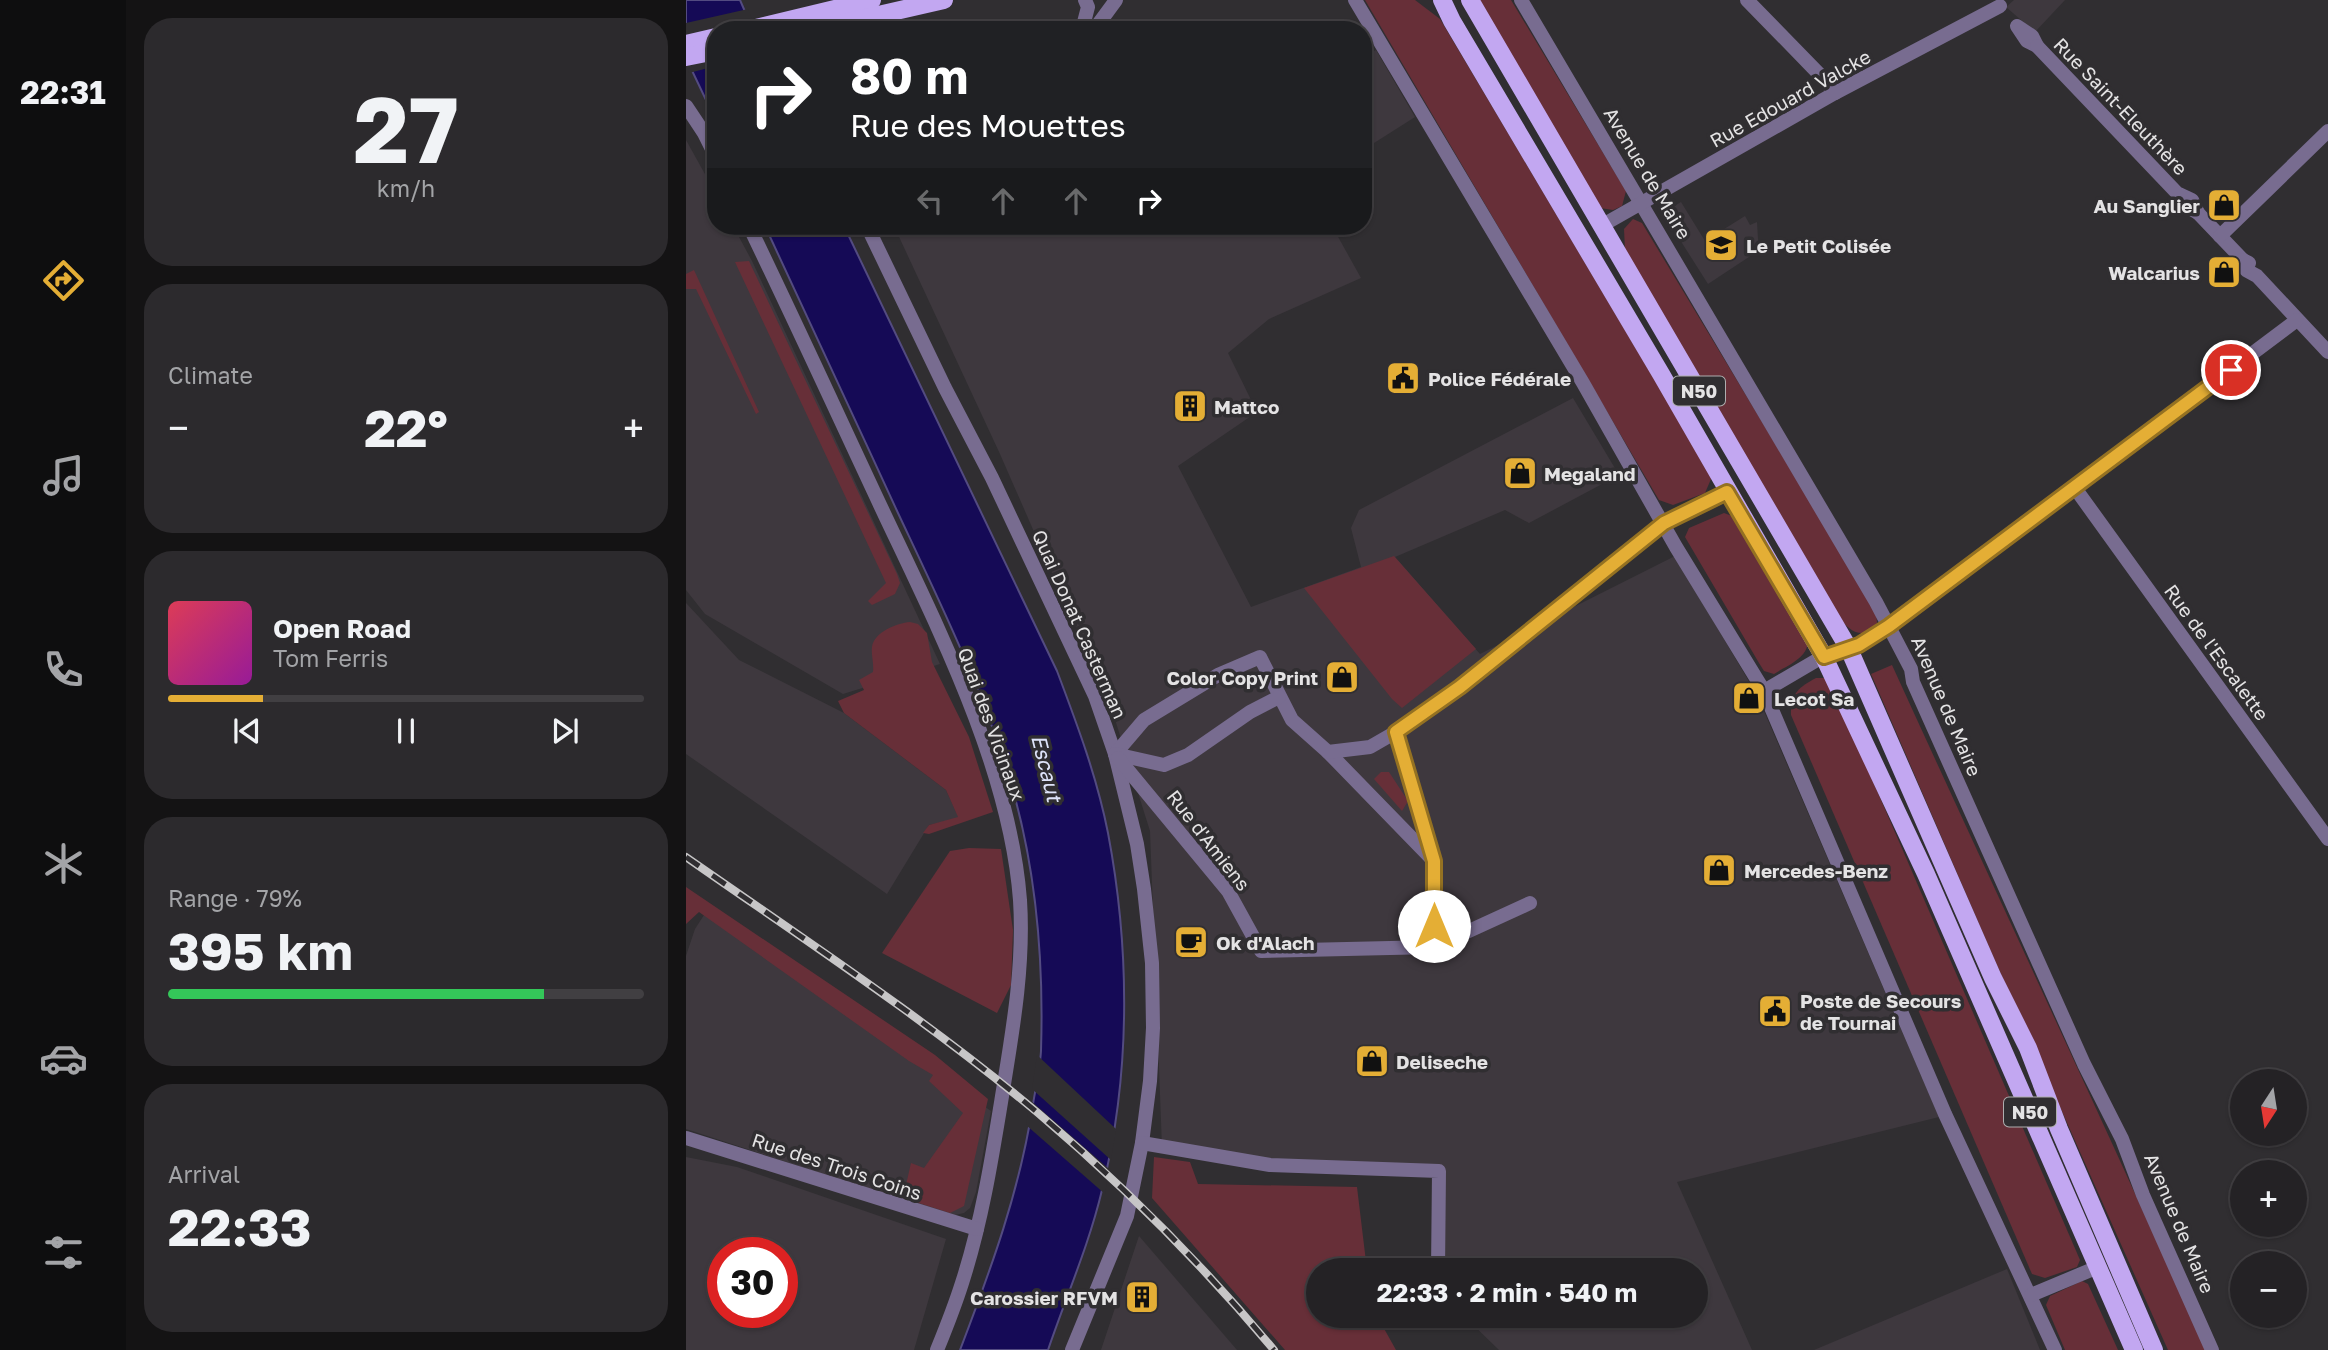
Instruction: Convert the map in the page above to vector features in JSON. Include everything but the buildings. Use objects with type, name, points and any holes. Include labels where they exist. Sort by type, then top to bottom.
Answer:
[{"type":"main road","points":[[826,21],[872,0]]},
{"type":"main road","points":[[833,21],[944,0]]},
{"type":"main road","points":[[1427,0],[1452,21]]},
{"type":"main road","name":"N50","points":[[1442,0],[1824,657],[1926,874],[2134,1350]]},
{"type":"main road","name":"N50","points":[[1469,0],[1756,486],[1849,649],[1993,978],[2028,1048],[2059,1129],[2154,1350]]},
{"type":"main road","points":[[686,44],[707,39]]},
{"type":"main road","points":[[686,57],[707,53]]},
{"type":"street","points":[[1084,21],[1088,7],[1086,0]]},
{"type":"street","points":[[1101,21],[1116,0]]},
{"type":"street","points":[[1355,0],[1367,21]]},
{"type":"street","name":"Avenue de Maire","points":[[1521,0],[1889,626],[1911,668],[1913,682],[2084,1064],[2122,1139],[2143,1195],[2212,1350]]},
{"type":"street","points":[[1747,0],[1835,93]]},
{"type":"street","name":"Rue Edouard Valcke","points":[[1601,226],[1997,3]]},
{"type":"street","name":"Rue Saint-Eleuthère","points":[[1997,3],[2017,26],[2032,36],[2036,46],[2177,193],[2184,205],[2198,213],[2243,260],[2246,270],[2257,276],[2328,352]]},
{"type":"street","points":[[1372,29],[1764,691],[1945,1114],[2055,1350]]},
{"type":"street","points":[[686,106],[707,139]]},
{"type":"street","points":[[2220,236],[2328,131]]},
{"type":"street","name":"Quai des Vicinaux","points":[[753,235],[894,534],[952,665],[991,766],[1007,827],[1020,898],[1021,952],[1014,1022],[989,1174],[963,1282],[937,1350]]},
{"type":"street","name":"Quai Donat Casterman","points":[[871,235],[992,478],[1095,696],[1115,754],[1137,844],[1152,963],[1153,1028],[1150,1081],[1142,1143],[1127,1216],[1072,1350]]},
{"type":"street","points":[[1764,691],[1824,657],[1849,649],[1889,626],[2297,320]]},
{"type":"street","name":"Rue de l'Escalette","points":[[2075,488],[2328,839]]},
{"type":"street","points":[[1328,752],[1370,747],[1396,732],[1460,687],[1664,523],[1727,492]]},
{"type":"street","points":[[1115,754],[1144,720],[1218,675],[1259,657],[1292,720],[1328,752],[1434,861]]},
{"type":"street","name":"Rue d'Amiens","points":[[1115,754],[1164,765],[1188,755],[1250,712],[1279,697]]},
{"type":"street","points":[[1396,732],[1434,861],[1434,947]]},
{"type":"street","name":"Rue d'Amiens","points":[[1115,754],[1228,891],[1261,951],[1434,947],[1530,903]]},
{"type":"street","name":"Rue des Trois Coins","points":[[686,1138],[977,1229]]},
{"type":"street","points":[[1142,1143],[1270,1165],[1439,1171],[1438,1258]]},
{"type":"street","points":[[2031,1295],[2098,1267]]},
{"type":"shaded area","points":[[1365,0],[1415,0],[1440,19],[1710,473],[1711,479],[1705,493],[1673,505],[1659,500]]},
{"type":"shaded area","points":[[1478,0],[1511,0],[1626,191],[1622,206],[1613,210],[1600,208]]},
{"type":"shaded area","points":[[2014,0],[2065,0],[2035,32],[2006,7]]},
{"type":"shaded area","points":[[1376,50],[1415,117],[1372,144],[1372,52]]},
{"type":"shaded area","points":[[686,140],[707,178],[707,235],[738,235],[940,664],[843,694],[705,614],[686,590]]},
{"type":"shaded area","name":"Le Petit Colisée","points":[[1681,202],[1705,241],[1745,216],[1750,225],[1757,222],[1761,249],[1708,284],[1663,213]]},
{"type":"shaded area","points":[[1633,219],[1642,223],[1876,611],[1877,623],[1869,631],[1856,632],[1843,622],[1625,250],[1624,229]]},
{"type":"shaded area","points":[[898,235],[1337,235],[1361,278],[1269,319],[1228,353],[1257,412],[1178,466],[1251,607],[1361,567],[1351,528],[1359,510],[1573,398],[1619,475],[1529,523],[1505,510],[1395,557],[1480,654],[1675,556],[1757,695],[1939,1117],[1677,1182],[1752,1350],[1499,1350],[1476,1328],[1708,1328],[1708,1258],[1443,1258],[1439,1171],[1315,1168],[1162,1147],[1150,831],[1112,710],[1000,454]]},
{"type":"shaded area","points":[[749,261],[897,574],[900,583],[895,594],[872,605],[868,601],[886,583],[735,262]]},
{"type":"shaded area","points":[[694,270],[759,412],[756,414],[696,289],[686,289],[686,274]]},
{"type":"shaded area","points":[[1724,513],[1732,516],[1808,639],[1801,656],[1774,674],[1764,671],[1685,537],[1689,528]]},
{"type":"shaded area","points":[[1394,556],[1476,649],[1402,708],[1304,588]]},
{"type":"shaded area","points":[[686,603],[739,660],[844,713],[946,790],[959,818],[929,825],[887,894],[686,754]]},
{"type":"shaded area","points":[[910,622],[918,624],[927,633],[932,662],[969,737],[993,812],[929,834],[923,833],[929,825],[958,817],[946,790],[844,713],[838,701],[864,690],[859,680],[873,672],[872,647],[877,637],[893,626]]},
{"type":"shaded area","points":[[1892,665],[2206,1350],[2168,1350],[1871,674]]},
{"type":"shaded area","points":[[1816,678],[1824,678],[1830,682],[2080,1260],[2077,1267],[2045,1278],[2032,1274],[1791,715],[1794,696]]},
{"type":"shaded area","points":[[1381,772],[1389,772],[1408,801],[1402,811],[1374,779]]},
{"type":"shaded area","points":[[969,848],[1001,849],[1013,930],[1011,985],[997,1013],[882,953],[950,851]]},
{"type":"shaded area","points":[[686,887],[935,1055],[988,1099],[964,1206],[950,1213],[903,1198],[911,1163],[924,1168],[963,1113],[929,1081],[933,1075],[909,1061],[699,912],[686,924]]},
{"type":"shaded area","points":[[706,912],[991,1111],[976,1192],[970,1208],[955,1215],[686,1129],[686,956],[695,929]]},
{"type":"shaded area","points":[[686,1157],[737,1167],[946,1239],[914,1350],[686,1350]]},
{"type":"shaded area","points":[[1154,1157],[1190,1162],[1198,1184],[1357,1187],[1366,1258],[1306,1258],[1306,1328],[1384,1328],[1396,1350],[1285,1350],[1152,1198]]},
{"type":"shaded area","name":"Carossier RFVM","points":[[1139,1236],[1237,1350],[1101,1350]]},
{"type":"shaded area","points":[[2007,1269],[2040,1350],[1814,1350]]},
{"type":"shaded area","points":[[2082,1281],[2088,1284],[2118,1350],[2065,1350],[2046,1305],[2050,1296]]},
{"type":"water","points":[[686,0],[740,0],[749,21],[707,21],[707,102],[686,58]]},
{"type":"water","name":"Escaut","points":[[769,235],[848,235],[1057,671],[1098,792],[1115,877],[1123,966],[1124,1012],[1118,1102],[1097,1210],[1048,1350],[960,1350],[993,1259],[1020,1167],[1038,1077],[1042,1015],[1036,907],[1024,836],[1006,767],[956,638]]},
{"type":"pier","points":[[748,9],[753,21],[707,21],[707,68],[689,73],[686,66],[686,23]]},
{"type":"pier","points":[[1037,1055],[1116,1129],[1111,1160],[1032,1089]]},
{"type":"pier","points":[[1030,1100],[1109,1169],[1105,1194],[1026,1125]]},
{"type":"railway","points":[[686,857],[909,1013],[1038,1113],[1101,1168],[1161,1226],[1274,1350]]},
{"type":"place","name":"Au Sanglier","points":[[2224,205]]},
{"type":"place","name":"Le Petit Colisée","points":[[1721,245]]},
{"type":"place","name":"Walcarius","points":[[2224,272]]},
{"type":"place","name":"Police Fédérale","points":[[1403,378]]},
{"type":"place","name":"Mattco","points":[[1190,406]]},
{"type":"place","name":"Megaland","points":[[1520,473]]},
{"type":"place","name":"Color Copy Print","points":[[1342,677]]},
{"type":"place","name":"Lecot Sa","points":[[1749,698]]},
{"type":"place","name":"Mercedes-Benz","points":[[1719,870]]},
{"type":"place","name":"Ok d'Alach","points":[[1191,942]]},
{"type":"place","name":"Poste de Secours de Tournai","points":[[1775,1011]]},
{"type":"place","name":"Deliseche","points":[[1372,1061]]},
{"type":"place","name":"Carossier RFVM","points":[[1142,1297]]},
{"type":"route","points":[[1434,926],[1434,861],[1396,732],[1460,687],[1664,523],[1727,492],[1824,657],[1859,645],[1889,626],[2231,370]]}]
